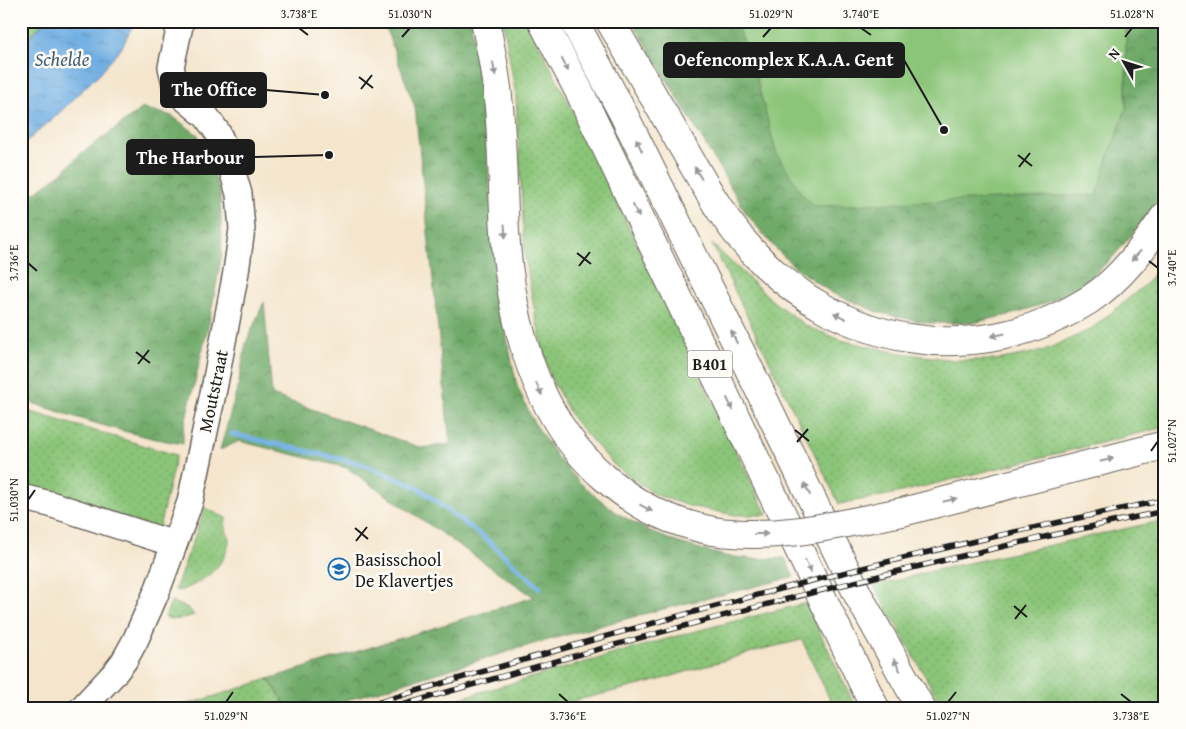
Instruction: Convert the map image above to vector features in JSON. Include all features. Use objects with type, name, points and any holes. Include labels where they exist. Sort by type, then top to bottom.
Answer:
[{"type":"highway","points":[[485,21],[497,89],[509,280],[526,352],[537,385],[566,437],[582,456],[614,486],[634,501],[655,513],[686,525],[713,531],[768,534],[798,532],[902,512],[1165,445]]},
{"type":"highway","name":"B401","points":[[542,21],[593,120],[876,708]]},
{"type":"highway","name":"B401","points":[[574,21],[646,160],[756,381],[858,595],[921,708]]},
{"type":"highway","points":[[610,21],[698,173],[750,250],[782,280],[822,307],[855,324],[888,334],[937,342],[978,340],[1021,330],[1057,316],[1090,299],[1120,275],[1143,248],[1165,216]]},
{"type":"street","name":"Moutstraat","points":[[82,708],[124,661],[147,614],[190,502],[236,272],[242,228],[239,194],[229,159],[218,133],[206,116],[177,92],[171,67],[181,21]]},
{"type":"street","points":[[21,497],[50,504],[174,544]]},
{"type":"green space","points":[[21,21],[46,21],[21,45]]},
{"type":"green space","points":[[383,21],[471,21],[485,136],[501,309],[517,386],[533,421],[557,457],[580,483],[614,511],[647,530],[676,542],[725,556],[755,559],[785,558],[794,577],[651,612],[530,645],[321,708],[280,708],[283,700],[268,679],[534,597],[347,468],[239,441],[220,450],[238,386],[246,343],[264,302],[272,395],[422,448],[450,444],[415,107]]},
{"type":"green space","points":[[503,21],[527,21],[568,101],[767,515],[735,515],[689,506],[656,495],[615,466],[573,419],[550,376],[536,319],[525,256],[516,96]]},
{"type":"green space","points":[[632,21],[734,21],[750,54],[776,152],[1097,195],[1126,109],[1126,21],[1165,21],[1165,189],[1139,226],[1112,258],[1081,286],[1049,302],[1013,314],[972,323],[929,323],[880,313],[832,293],[798,270],[775,248],[746,213]]},
{"type":"green space","points":[[734,21],[1126,21],[1126,109],[1097,195],[815,206],[801,193],[776,152],[750,54]]},
{"type":"green space","points":[[143,108],[172,116],[198,135],[220,191],[222,254],[209,323],[183,431],[183,444],[122,431],[21,399],[21,203],[63,172],[79,155]]},
{"type":"green space","points":[[712,244],[774,302],[806,326],[841,340],[895,352],[954,360],[997,360],[1042,351],[1090,330],[1146,284],[1165,258],[1165,427],[893,494],[839,504]]},
{"type":"green space","points":[[21,409],[176,455],[159,528],[21,492]]},
{"type":"green space","points":[[205,508],[226,518],[229,541],[227,550],[218,566],[204,579],[187,588],[179,591],[175,590]]},
{"type":"green space","points":[[1165,520],[1165,708],[943,708],[874,586],[936,570]]},
{"type":"green space","points":[[171,602],[188,608],[194,615],[175,619],[165,617]]},
{"type":"green space","points":[[806,603],[856,708],[834,708],[802,640],[759,650],[649,683],[543,708],[425,708],[684,634]]},
{"type":"green space","points":[[268,679],[283,700],[280,708],[172,708],[206,699]]},
{"type":"water","name":"Schelde","points":[[46,21],[135,21],[121,49],[100,73],[55,117],[21,146],[21,45]]},
{"type":"waterway","points":[[232,434],[362,464],[417,487],[486,539],[540,588]]},
{"type":"railway","points":[[361,708],[696,611],[930,552],[1165,500]]},
{"type":"railway","points":[[392,708],[584,653],[873,577],[1165,511]]},
{"type":"place","name":"The Office","points":[[325,95]]},
{"type":"place","name":"Oefencomplex K.A.A. Gent","points":[[944,130]]},
{"type":"place","name":"The Harbour","points":[[329,155]]},
{"type":"place","name":"Basisschool De Klavertjes","points":[[339,569]]}]
